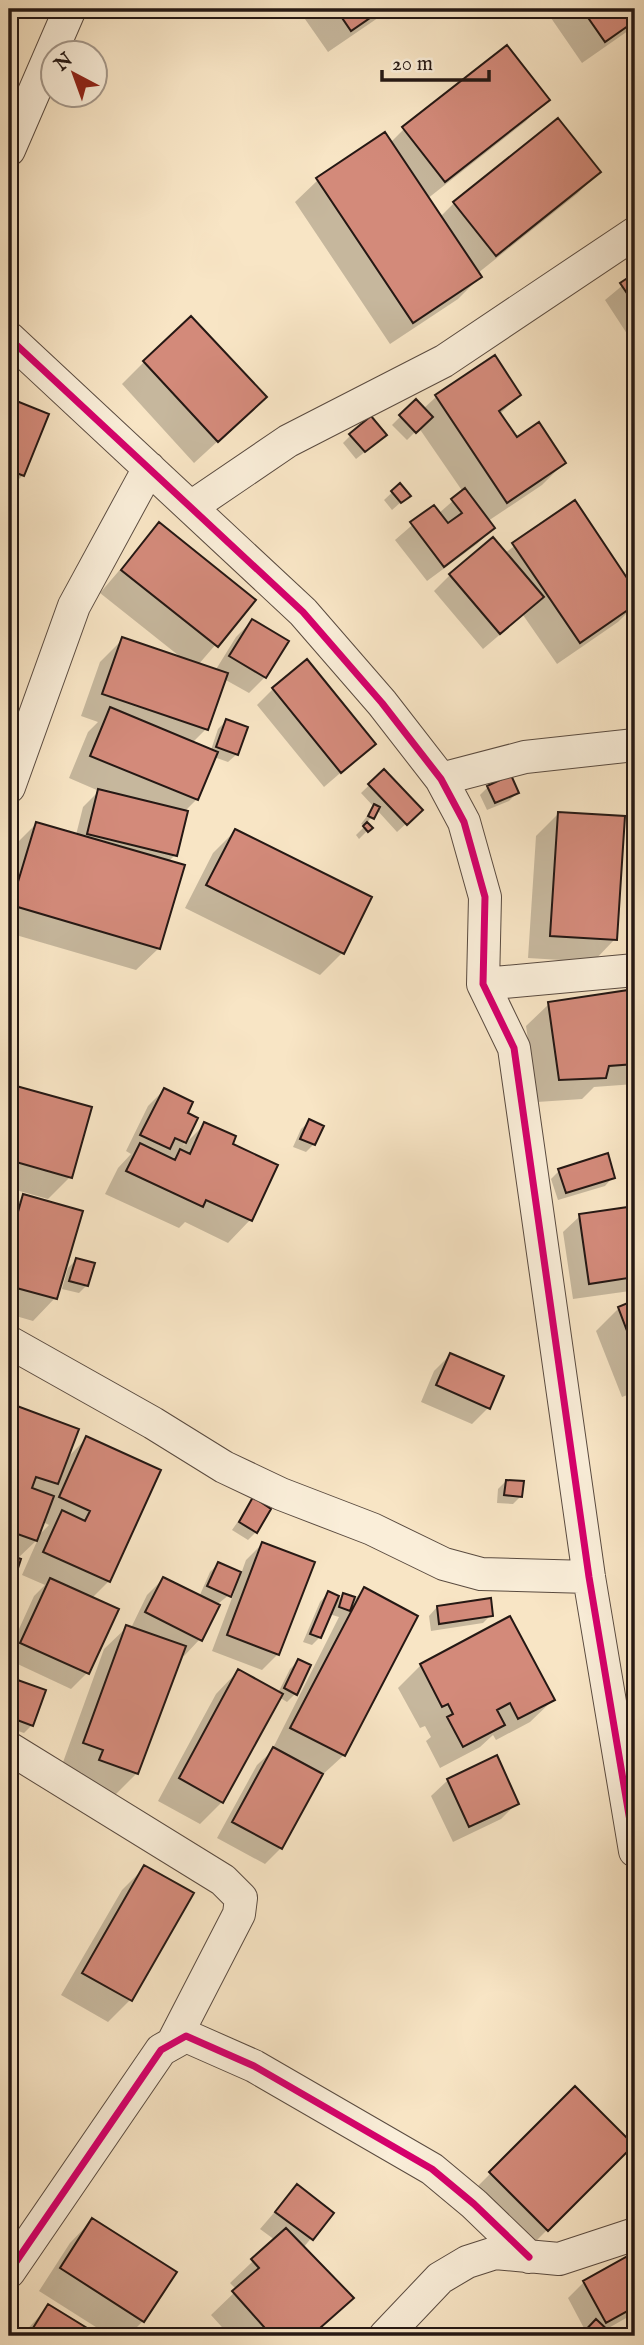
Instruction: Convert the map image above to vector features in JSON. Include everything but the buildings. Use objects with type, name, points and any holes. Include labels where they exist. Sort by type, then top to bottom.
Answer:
[{"type":"street","points":[[9,150],[70,9]]},
{"type":"street","points":[[191,507],[288,441],[444,361],[635,233]]},
{"type":"street","points":[[9,338],[303,612],[382,703],[441,779],[464,822],[485,897],[483,984],[514,1048],[589,1577],[635,1851]]},
{"type":"street","points":[[9,787],[74,606],[149,468]]},
{"type":"street","points":[[441,779],[525,757],[635,745]]},
{"type":"street","points":[[483,984],[635,970]]},
{"type":"street","points":[[9,1342],[153,1423],[224,1467],[281,1494],[372,1528],[444,1564],[481,1574],[589,1577]]},
{"type":"street","points":[[9,1748],[223,1880],[241,1898],[239,1914],[174,2040]]},
{"type":"street","points":[[9,2272],[161,2050],[174,2040],[186,2036],[254,2066],[432,2169],[474,2204],[529,2257]]},
{"type":"street","points":[[385,2336],[440,2278],[467,2262],[495,2253],[559,2259],[635,2234]]},
{"type":"cycle path","points":[[9,338],[303,612],[382,703],[441,779],[464,822],[485,897],[483,984],[514,1048],[589,1577],[635,1851]]},
{"type":"cycle path","points":[[9,2272],[161,2050],[186,2036],[254,2066],[432,2169],[474,2204],[529,2257]]}]
